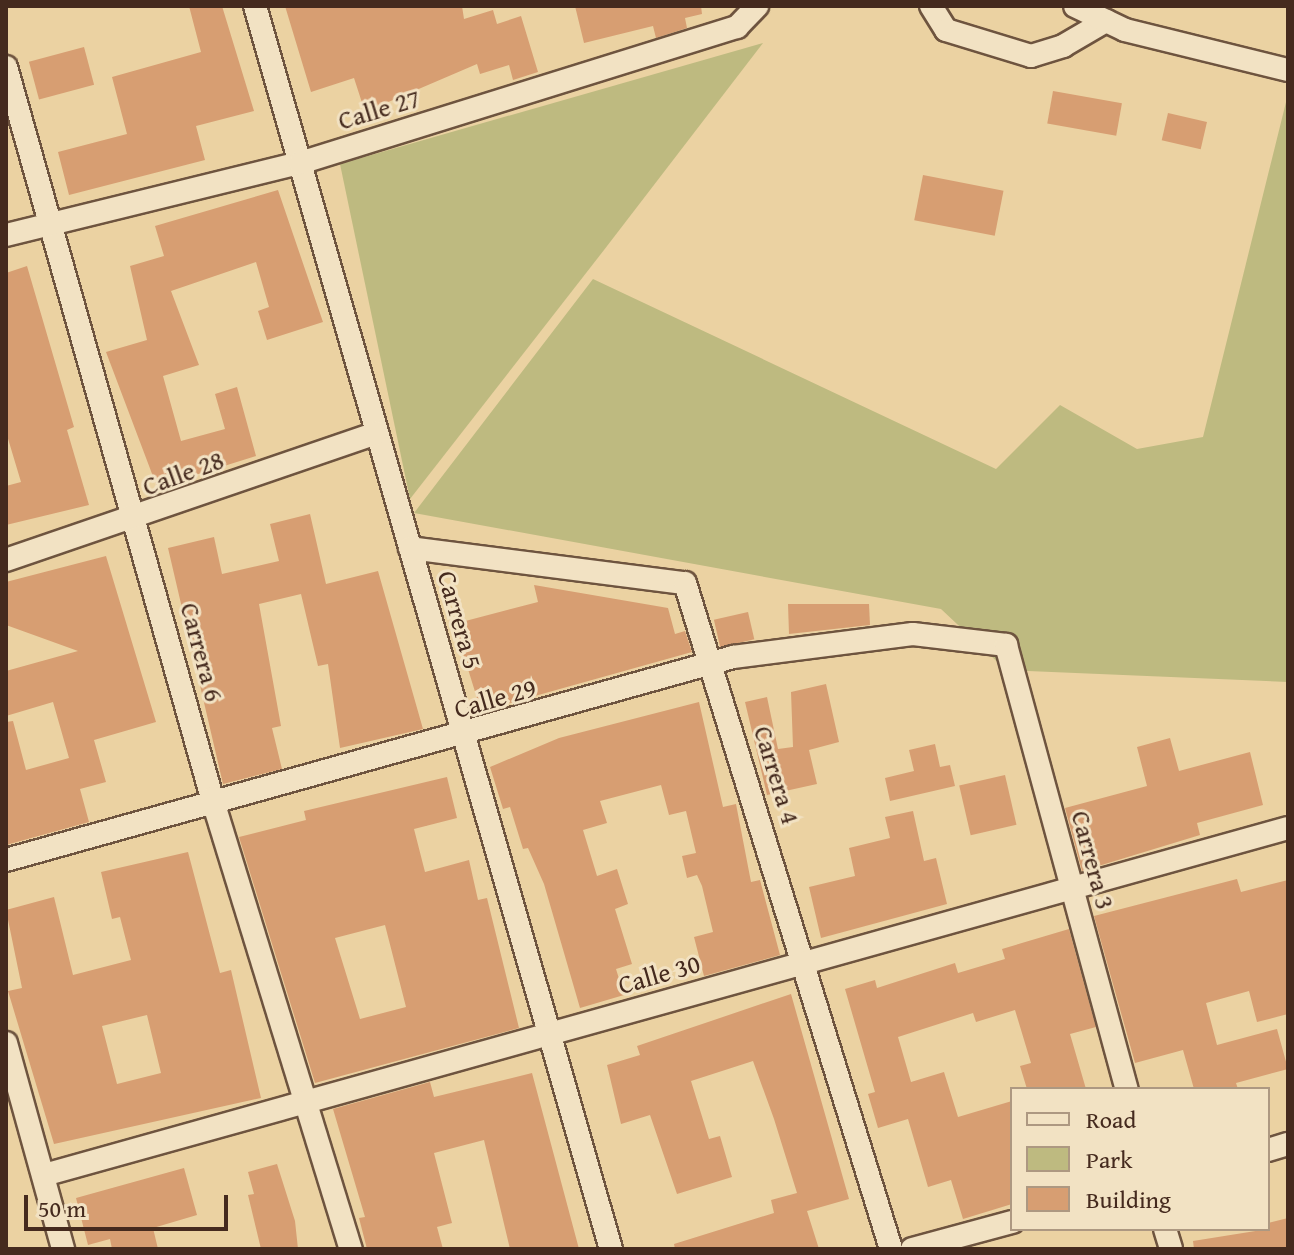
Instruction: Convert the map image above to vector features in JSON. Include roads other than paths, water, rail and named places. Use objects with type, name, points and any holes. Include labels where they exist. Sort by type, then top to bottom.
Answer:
[{"type":"street","name":"Carrera 5","points":[[255,6],[611,1249]]},
{"type":"street","name":"Calle 27","points":[[6,235],[48,222],[300,163],[737,27],[757,6]]},
{"type":"street","points":[[931,6],[946,30],[1031,56],[1106,21]]},
{"type":"street","points":[[1075,6],[1106,21],[1233,60],[1288,70]]},
{"type":"street","name":"Carrera 6","points":[[6,67],[48,222],[136,519],[212,798],[303,1103],[351,1249]]},
{"type":"street","name":"Calle 28","points":[[6,560],[136,519],[377,433]]},
{"type":"street","name":"Carrera 4","points":[[410,548],[685,583],[714,662],[891,1249]]},
{"type":"street","name":"Calle 29","points":[[6,860],[212,798],[464,737],[714,662],[913,634],[1006,645]]},
{"type":"street","name":"Carrera 3","points":[[1006,645],[1126,1087]]},
{"type":"street","name":"Calle 30","points":[[44,1175],[1288,828]]},
{"type":"street","points":[[6,1043],[63,1249]]},
{"type":"street","points":[[912,1249],[1010,1223]]}]
